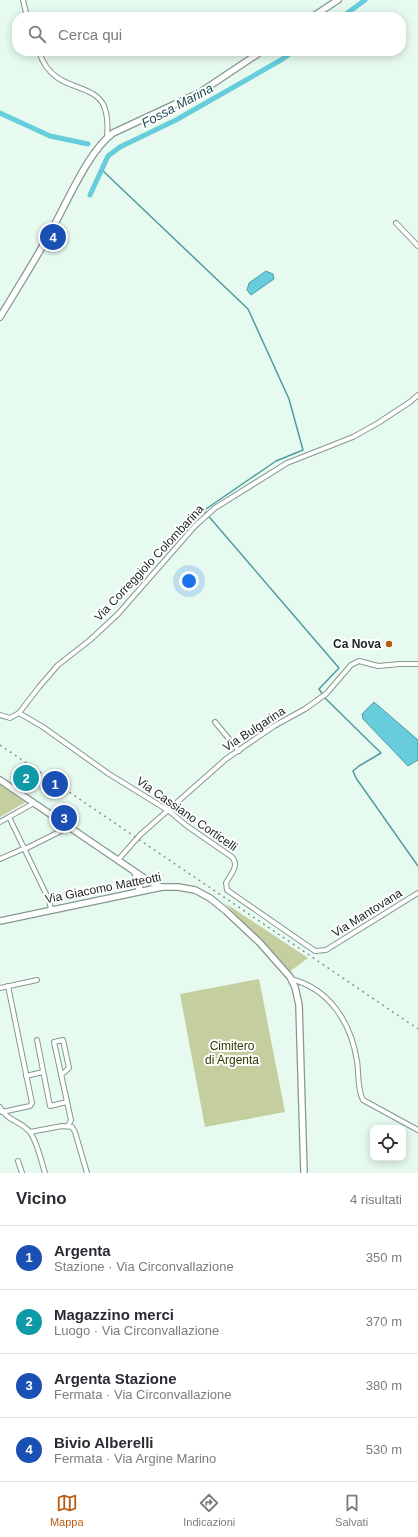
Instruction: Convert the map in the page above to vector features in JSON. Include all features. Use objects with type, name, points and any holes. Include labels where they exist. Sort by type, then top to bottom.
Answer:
[{"type":"street","points":[[23,0],[26,12]]},
{"type":"street","points":[[320,12],[338,0]]},
{"type":"street","points":[[41,56],[45,66],[59,79],[95,95],[100,100],[106,113],[107,137]]},
{"type":"street","points":[[0,317],[47,240],[94,154],[107,137],[112,133],[198,93],[254,56]]},
{"type":"street","points":[[396,223],[418,246]]},
{"type":"street","name":"Via Correggiolo Colombarina","points":[[19,713],[39,686],[58,665],[90,640],[118,614],[137,594],[169,554],[207,515],[232,497],[287,463],[353,437],[410,402],[418,394]]},
{"type":"street","name":"Via Bulgarina","points":[[118,860],[132,843],[226,758],[274,726],[305,710],[323,696],[351,665],[359,661],[378,666],[418,664]]},
{"type":"street","points":[[0,715],[10,718],[19,713]]},
{"type":"street","name":"Via Cassiano Corticelli","points":[[19,713],[43,727],[109,774],[169,811],[186,826],[235,860],[235,867],[226,883],[227,890],[312,950],[317,952],[326,950]]},
{"type":"street","points":[[215,722],[239,750]]},
{"type":"street","points":[[0,780],[150,882],[162,887]]},
{"type":"street","points":[[0,822],[34,803]]},
{"type":"street","points":[[10,817],[49,900],[51,909]]},
{"type":"street","points":[[0,858],[69,827]]},
{"type":"street","points":[[126,865],[136,875],[140,885],[138,891]]},
{"type":"street","name":"Via Giacomo Matteotti","points":[[0,921],[138,891],[171,886],[187,888],[200,892],[213,900],[260,943],[291,979],[295,987],[299,1005],[304,1173]]},
{"type":"street","name":"Via Mantovana","points":[[326,950],[418,893]]},
{"type":"street","points":[[291,979],[307,984],[314,989],[331,1002],[343,1018],[352,1039],[357,1061],[360,1092],[363,1100],[418,1130]]},
{"type":"street","points":[[0,988],[37,980]]},
{"type":"street","points":[[2,1112],[31,1104],[32,1101],[8,986]]},
{"type":"street","points":[[36,1040],[50,1106],[67,1102]]},
{"type":"street","points":[[61,1075],[69,1068],[63,1040],[54,1042],[61,1075],[71,1120],[68,1126]]},
{"type":"street","points":[[26,1076],[43,1072]]},
{"type":"street","points":[[0,1107],[2,1112],[10,1119],[22,1125],[30,1132],[45,1173]]},
{"type":"street","points":[[30,1132],[68,1126],[72,1127],[75,1132],[87,1173]]},
{"type":"street","points":[[18,1161],[22,1173]]},
{"type":"green space","points":[[0,784],[26,802],[0,817]]},
{"type":"green space","points":[[225,903],[308,958],[289,972]]},
{"type":"green space","name":"Cimitero di Argenta","points":[[259,979],[285,1112],[205,1127],[180,994]]},
{"type":"water","points":[[266,271],[273,274],[274,279],[251,295],[247,290],[249,283]]},
{"type":"water","points":[[374,702],[418,740],[418,760],[408,766],[363,719],[362,714]]},
{"type":"waterway","name":"Fossa Marina","points":[[349,12],[365,0]]},
{"type":"waterway","name":"Fossa Marina","points":[[90,195],[108,156],[120,147],[176,120],[287,56]]},
{"type":"waterway","points":[[0,113],[50,136],[88,144]]},
{"type":"waterway","points":[[102,170],[248,309],[289,399],[303,450],[276,461],[206,509],[205,512],[339,668],[319,689],[325,698],[381,753],[353,771],[356,778],[418,866]]},
{"type":"railway","points":[[0,745],[418,1029]]},
{"type":"place","name":"Bivio Alberelli","points":[[53,237]]},
{"type":"place","name":"Ca Nova","points":[[389,644]]},
{"type":"place","name":"Magazzino merci","points":[[26,778]]},
{"type":"place","name":"Argenta","points":[[55,784]]},
{"type":"place","name":"Argenta Stazione","points":[[64,818]]}]
